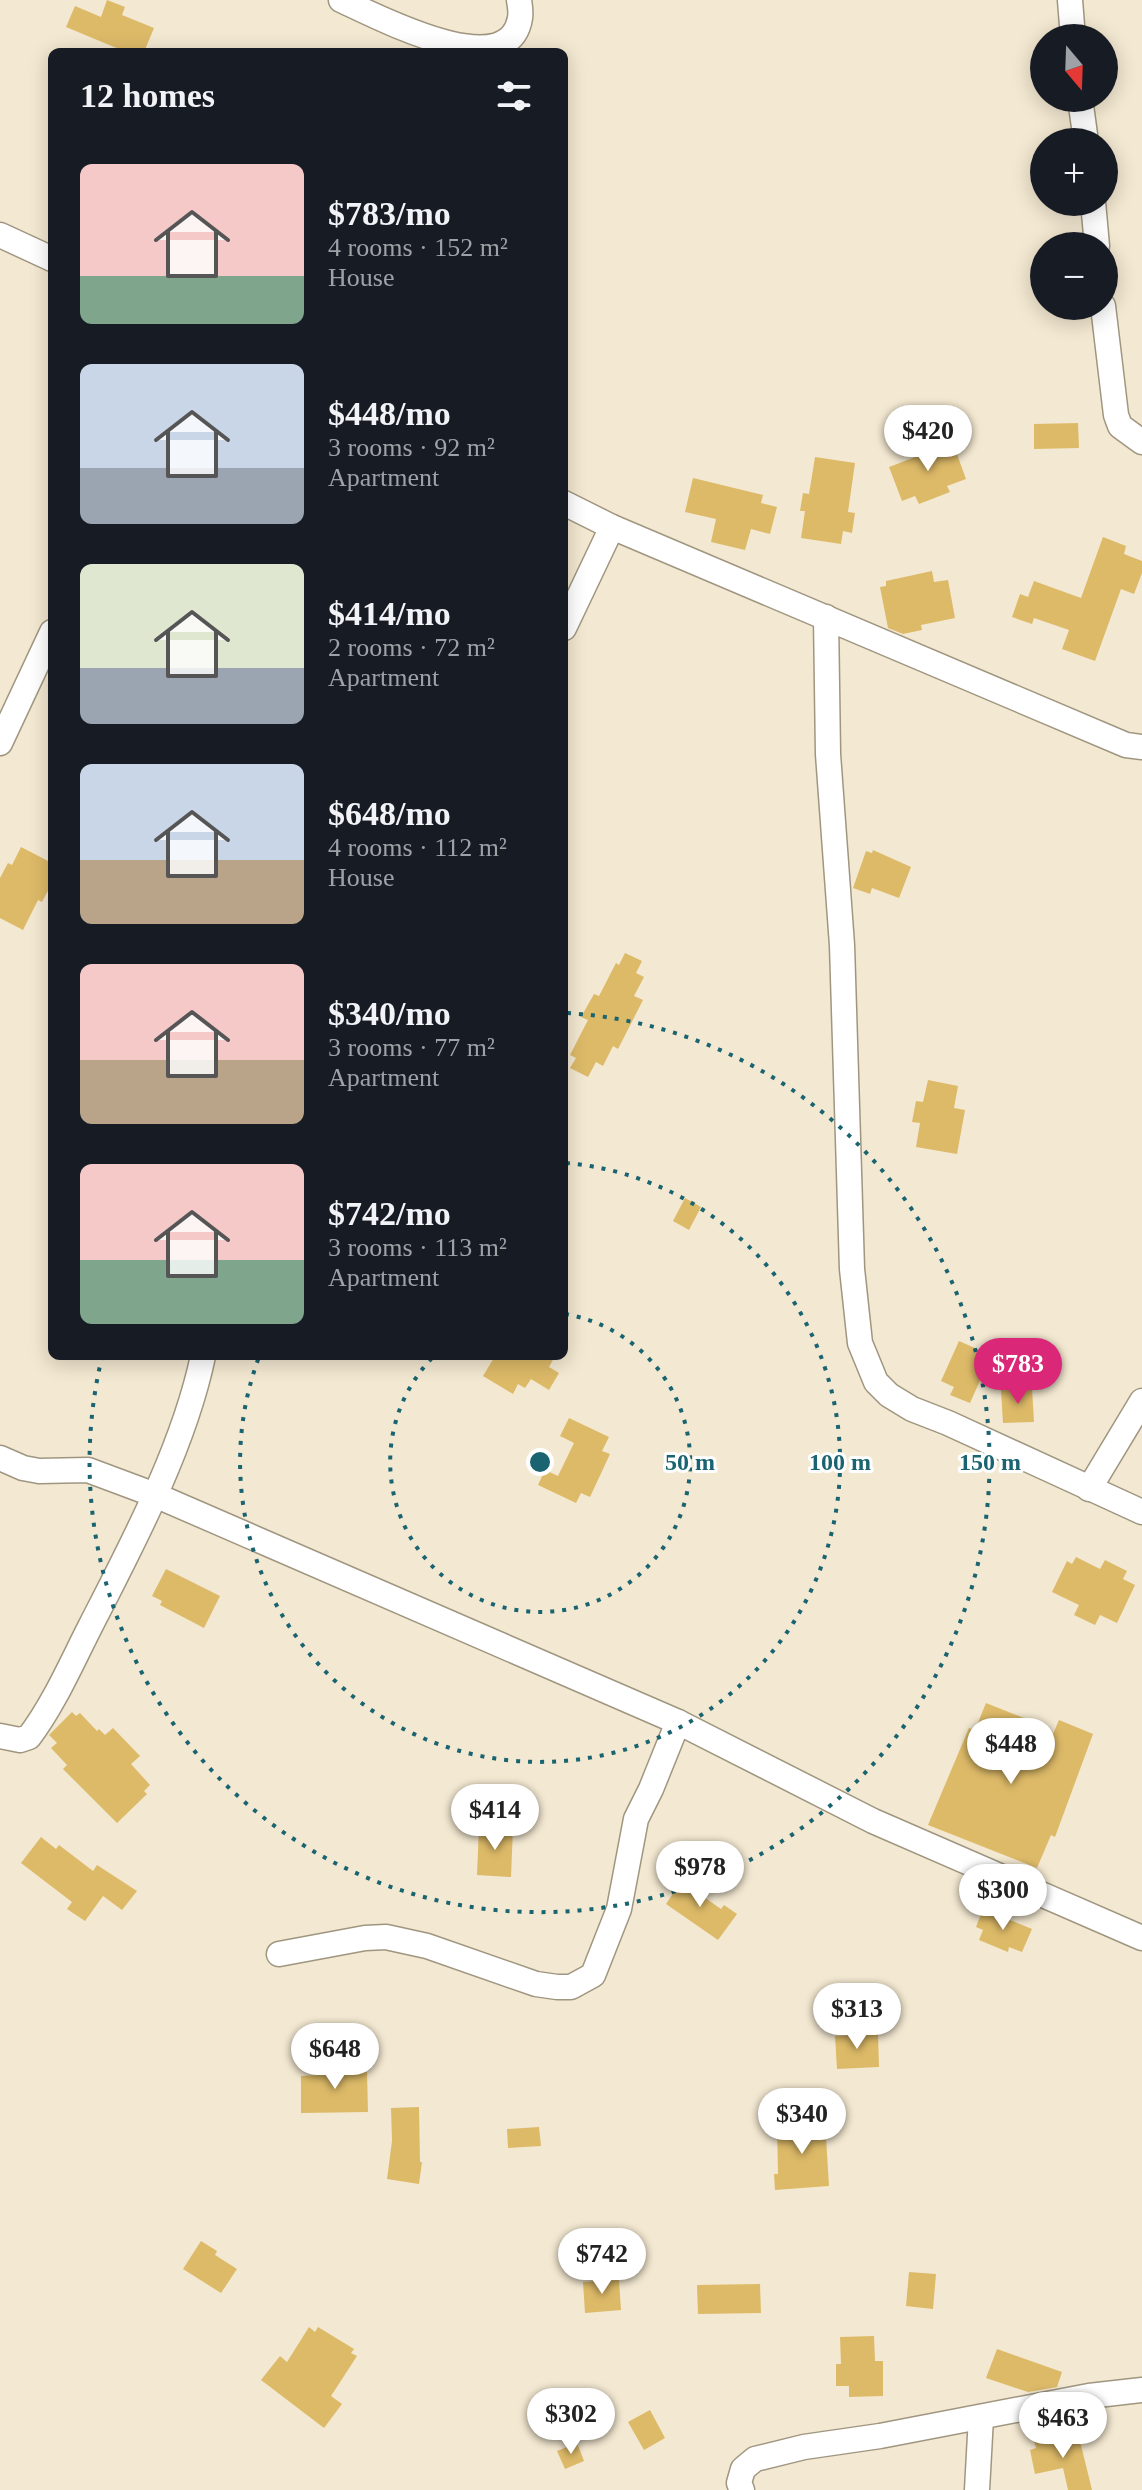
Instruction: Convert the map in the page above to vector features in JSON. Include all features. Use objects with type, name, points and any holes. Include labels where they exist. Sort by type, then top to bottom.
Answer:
[{"type":"street","points":[[341,0],[415,33],[469,48]]},
{"type":"street","points":[[479,48],[503,44],[515,33],[520,18],[519,0]]},
{"type":"street","points":[[1070,0],[1072,24]]},
{"type":"street","points":[[0,235],[48,257]]},
{"type":"street","points":[[1105,320],[1116,415],[1120,426],[1142,442]]},
{"type":"street","points":[[568,505],[612,527],[1126,745],[1142,747]]},
{"type":"street","points":[[568,620],[612,527]]},
{"type":"street","points":[[826,617],[828,754],[842,945],[852,1269],[860,1343],[876,1382],[889,1395],[912,1409],[1142,1512]]},
{"type":"street","points":[[0,743],[48,641]]},
{"type":"street","points":[[0,1736],[20,1740],[29,1737],[36,1727],[127,1555],[155,1495],[193,1396],[202,1360]]},
{"type":"street","points":[[1089,1489],[1142,1401]]},
{"type":"street","points":[[0,1458],[39,1471],[88,1470],[155,1495],[678,1722],[873,1821],[1142,1938]]},
{"type":"street","points":[[279,1954],[386,1937],[427,1946],[536,1984],[571,1987],[593,1975],[619,1909],[636,1819],[678,1722]]},
{"type":"street","points":[[742,2490],[739,2483],[743,2469],[755,2459],[804,2447],[880,2436],[1089,2396],[1142,2390]]},
{"type":"street","points":[[977,2490],[981,2417]]},
{"type":"building","points":[[107,0],[125,7],[122,15],[154,28],[146,48],[116,48],[66,27],[75,6],[101,17]]},
{"type":"building","points":[[1078,423],[1079,448],[1034,449],[1034,424]]},
{"type":"building","points":[[942,438],[947,449],[954,446],[966,479],[947,486],[950,492],[919,504],[915,496],[902,501],[889,467],[926,453],[924,446]]},
{"type":"building","points":[[815,457],[855,463],[848,512],[855,513],[852,533],[843,531],[841,544],[801,538],[805,511],[800,511],[803,493],[809,494]]},
{"type":"building","points":[[693,478],[763,495],[761,503],[777,507],[770,534],[751,529],[745,550],[711,542],[716,519],[685,512]]},
{"type":"building","points":[[1103,537],[1126,546],[1124,554],[1142,561],[1142,573],[1134,594],[1121,589],[1095,661],[1062,649],[1069,630],[1034,618],[1032,624],[1012,617],[1020,594],[1028,597],[1034,581],[1081,598]]},
{"type":"building","points":[[932,571],[934,582],[948,580],[955,618],[921,625],[922,630],[903,634],[888,628],[880,587],[886,586],[886,581]]},
{"type":"building","points":[[21,847],[48,861],[48,891],[42,902],[38,900],[23,930],[0,918],[0,878],[8,863],[12,865]]},
{"type":"building","points":[[873,850],[911,867],[899,898],[872,888],[870,894],[853,888],[866,851],[872,853]]},
{"type":"building","points":[[625,953],[642,961],[636,973],[644,977],[634,996],[643,1000],[618,1049],[613,1046],[603,1066],[596,1062],[588,1077],[570,1068],[576,1058],[570,1055],[588,1020],[581,1017],[594,994],[599,996],[616,963],[619,965]]},
{"type":"building","points":[[928,1080],[958,1086],[954,1108],[965,1110],[957,1154],[916,1147],[920,1123],[912,1122],[916,1101],[923,1102]]},
{"type":"building","points":[[685,1198],[701,1207],[689,1230],[673,1221]]},
{"type":"building","points":[[959,1341],[984,1352],[979,1364],[986,1367],[970,1403],[950,1395],[954,1387],[941,1381]]},
{"type":"building","points":[[493,1360],[553,1360],[549,1367],[559,1373],[549,1390],[531,1379],[525,1388],[518,1384],[513,1394],[483,1376]]},
{"type":"building","points":[[1032,1388],[1034,1422],[1003,1423],[1001,1390]]},
{"type":"building","points":[[569,1418],[609,1437],[602,1451],[610,1454],[590,1497],[581,1493],[576,1503],[538,1485],[545,1470],[558,1476],[574,1443],[560,1436]]},
{"type":"building","points":[[1076,1557],[1100,1569],[1105,1560],[1127,1571],[1123,1579],[1135,1585],[1117,1623],[1100,1615],[1095,1625],[1074,1615],[1079,1605],[1052,1592],[1067,1561],[1072,1564]]},
{"type":"building","points":[[166,1569],[220,1596],[204,1628],[160,1605],[162,1601],[152,1596]]},
{"type":"building","points":[[986,1703],[1024,1718],[1019,1728],[1050,1741],[1059,1720],[1093,1734],[1055,1837],[1051,1835],[1037,1868],[928,1825],[969,1728],[975,1730]]},
{"type":"building","points":[[72,1712],[76,1716],[80,1713],[105,1735],[113,1728],[140,1756],[131,1764],[150,1785],[144,1791],[147,1794],[117,1823],[63,1769],[67,1765],[51,1748],[57,1743],[49,1735]]},
{"type":"building","points":[[479,1826],[513,1828],[511,1877],[477,1875]]},
{"type":"building","points":[[41,1837],[56,1849],[59,1845],[93,1871],[97,1865],[137,1891],[122,1910],[103,1896],[85,1921],[67,1909],[72,1902],[21,1863]]},
{"type":"building","points":[[685,1876],[698,1884],[694,1890],[721,1909],[724,1905],[737,1914],[718,1940],[666,1904]]},
{"type":"building","points":[[983,1909],[1032,1929],[1022,1952],[1009,1947],[1008,1952],[979,1940],[983,1930],[976,1927]]},
{"type":"building","points":[[878,2034],[879,2067],[837,2069],[835,2036]]},
{"type":"building","points":[[351,2066],[351,2072],[367,2072],[368,2112],[301,2113],[301,2076],[318,2075],[318,2067]]},
{"type":"building","points":[[419,2107],[422,2162],[419,2184],[387,2179],[392,2141],[391,2108]]},
{"type":"building","points":[[825,2121],[829,2186],[775,2190],[774,2174],[778,2174],[777,2124]]},
{"type":"building","points":[[539,2127],[541,2146],[508,2148],[507,2129]]},
{"type":"building","points":[[201,2241],[217,2251],[215,2255],[237,2269],[221,2293],[183,2269]]},
{"type":"building","points":[[909,2272],[936,2274],[933,2309],[906,2306]]},
{"type":"building","points":[[619,2280],[621,2310],[585,2313],[583,2282]]},
{"type":"building","points":[[760,2284],[761,2313],[698,2314],[697,2285]]},
{"type":"building","points":[[309,2327],[315,2332],[318,2327],[354,2349],[351,2353],[357,2356],[331,2396],[342,2404],[324,2428],[261,2380],[280,2356],[287,2362]]},
{"type":"building","points":[[874,2336],[875,2361],[883,2361],[883,2396],[849,2397],[849,2386],[836,2386],[836,2364],[841,2364],[840,2337]]},
{"type":"building","points":[[997,2349],[1062,2372],[1057,2387],[1028,2392],[986,2378]]},
{"type":"building","points":[[650,2410],[665,2438],[644,2450],[628,2422]]},
{"type":"building","points":[[1077,2432],[1092,2490],[1068,2490],[1063,2468],[1035,2474],[1030,2450],[1036,2448],[1034,2441]]},
{"type":"building","points":[[577,2443],[584,2461],[565,2469],[557,2451]]}]
